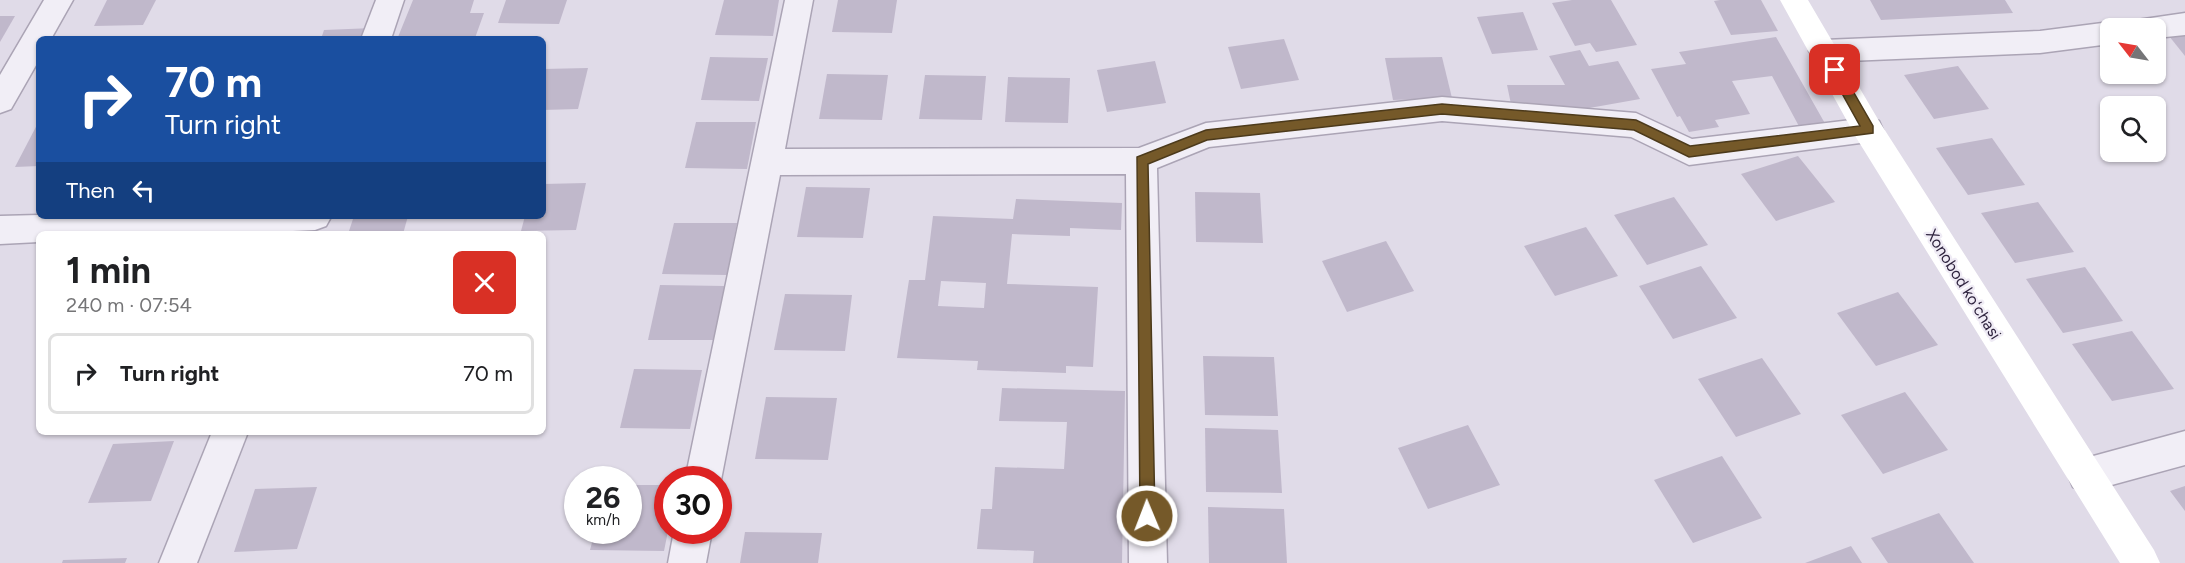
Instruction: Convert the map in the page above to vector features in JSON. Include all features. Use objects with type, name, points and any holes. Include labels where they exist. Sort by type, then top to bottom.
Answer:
[{"type":"main road","name":"Xonobod koʻchasi","points":[[1794,0],[1868,130],[2141,563]]},
{"type":"street","points":[[36,36],[59,0]]},
{"type":"street","points":[[377,36],[390,0]]},
{"type":"street","points":[[706,466],[799,0]]},
{"type":"street","points":[[2166,26],[2185,24]]},
{"type":"street","points":[[1824,51],[2040,42],[2100,34]]},
{"type":"street","points":[[4,87],[36,36]]},
{"type":"street","points":[[768,162],[1141,161],[1206,135],[1442,109],[1636,125],[1689,152],[1868,130]]},
{"type":"street","points":[[1141,161],[1148,563]]},
{"type":"street","points":[[0,230],[313,222]]},
{"type":"street","points":[[178,563],[229,435]]},
{"type":"street","points":[[2086,475],[2185,448]]},
{"type":"street","points":[[687,563],[691,544]]},
{"type":"building","points":[[107,0],[156,0],[143,25],[94,26]]},
{"type":"building","points":[[413,0],[474,0],[470,13],[484,13],[476,36],[398,36]]},
{"type":"building","points":[[506,0],[567,0],[559,24],[498,23]]},
{"type":"building","points":[[724,0],[779,0],[773,36],[715,35]]},
{"type":"building","points":[[838,0],[897,0],[892,33],[832,32]]},
{"type":"building","points":[[1572,0],[1611,0],[1637,45],[1596,52],[1590,43],[1575,46],[1552,3]]},
{"type":"building","points":[[1761,0],[1778,31],[1731,35],[1714,1]]},
{"type":"building","points":[[1870,0],[2005,0],[2013,13],[1881,20]]},
{"type":"building","points":[[1523,12],[1538,50],[1492,54],[1477,17]]},
{"type":"building","points":[[0,16],[15,16],[0,42]]},
{"type":"building","points":[[373,28],[371,36],[322,36],[324,30]]},
{"type":"building","points":[[2185,34],[2185,56],[2169,36]]},
{"type":"building","points":[[1776,37],[1827,127],[1801,130],[1772,76],[1732,81],[1750,114],[1715,120],[1719,127],[1689,132],[1680,116],[1677,117],[1651,69],[1686,64],[1679,52]]},
{"type":"building","points":[[1284,39],[1299,80],[1241,89],[1228,47]]},
{"type":"building","points":[[1580,50],[1589,66],[1618,61],[1640,99],[1578,110],[1512,109],[1507,85],[1565,85],[1549,56]]},
{"type":"building","points":[[710,57],[768,58],[759,101],[701,100]]},
{"type":"building","points":[[1442,57],[1452,98],[1393,100],[1385,58]]},
{"type":"building","points":[[1155,61],[1166,103],[1107,112],[1097,70]]},
{"type":"building","points":[[1958,66],[1989,109],[1934,119],[1904,75]]},
{"type":"building","points":[[588,68],[578,109],[546,110],[546,69]]},
{"type":"building","points":[[827,74],[888,75],[882,120],[819,119]]},
{"type":"building","points":[[925,75],[986,76],[982,120],[919,119]]},
{"type":"building","points":[[1008,77],[1070,78],[1068,123],[1005,122]]},
{"type":"building","points":[[696,122],[756,122],[747,169],[685,168]]},
{"type":"building","points":[[36,127],[36,166],[15,167]]},
{"type":"building","points":[[1992,138],[2025,185],[1968,195],[1936,148]]},
{"type":"building","points":[[1798,156],[1835,202],[1776,221],[1741,174]]},
{"type":"building","points":[[586,183],[576,230],[521,231],[524,219],[546,219],[546,184]]},
{"type":"building","points":[[806,187],[870,188],[863,238],[797,237]]},
{"type":"building","points":[[1195,192],[1260,193],[1263,243],[1196,242]]},
{"type":"building","points":[[1674,197],[1708,245],[1647,265],[1614,215]]},
{"type":"building","points":[[1016,199],[1122,203],[1121,230],[1070,228],[1070,236],[1012,234],[1007,284],[1098,287],[1093,367],[1066,366],[1066,373],[977,370],[978,361],[897,358],[909,280],[925,280],[933,216],[1013,219]],"holes":[[[941,281],[986,283],[984,308],[938,306]]]},
{"type":"building","points":[[2038,202],[2074,252],[2015,263],[1981,213]]},
{"type":"building","points":[[353,219],[407,219],[404,231],[349,231]]},
{"type":"building","points":[[674,223],[737,223],[727,275],[662,274]]},
{"type":"building","points":[[1586,227],[1618,276],[1555,296],[1524,246]]},
{"type":"building","points":[[1386,241],[1414,291],[1347,312],[1322,261]]},
{"type":"building","points":[[1701,266],[1737,318],[1673,339],[1639,286]]},
{"type":"building","points":[[2085,267],[2123,321],[2063,333],[2026,279]]},
{"type":"building","points":[[660,285],[725,286],[714,340],[648,340]]},
{"type":"building","points":[[1898,292],[1938,345],[1876,366],[1837,313]]},
{"type":"building","points":[[785,294],[852,295],[845,351],[774,350]]},
{"type":"building","points":[[2132,331],[2174,389],[2112,401],[2072,344]]},
{"type":"building","points":[[1203,356],[1274,357],[1278,416],[1205,415]]},
{"type":"building","points":[[1762,358],[1801,414],[1736,437],[1698,379]]},
{"type":"building","points":[[634,369],[702,370],[690,429],[620,428]]},
{"type":"building","points":[[1002,388],[1125,391],[1122,563],[1033,563],[1034,551],[977,549],[981,509],[992,509],[995,467],[1064,469],[1067,422],[999,421]]},
{"type":"building","points":[[1905,392],[1948,450],[1883,474],[1841,415]]},
{"type":"building","points":[[766,397],[837,398],[828,460],[755,459]]},
{"type":"building","points":[[1468,425],[1500,485],[1428,509],[1398,448]]},
{"type":"building","points":[[1205,428],[1278,430],[1282,493],[1206,492]]},
{"type":"building","points":[[174,441],[151,501],[88,503],[113,444]]},
{"type":"building","points":[[1722,456],[1762,518],[1693,543],[1654,480]]},
{"type":"building","points":[[642,485],[654,485],[654,544],[665,544],[664,551],[590,550],[592,544],[642,544]]},
{"type":"building","points":[[2185,486],[2185,511],[2170,491]]},
{"type":"building","points":[[317,487],[297,549],[234,552],[255,489]]},
{"type":"building","points":[[1208,507],[1284,509],[1287,563],[1209,563]]},
{"type":"building","points":[[1939,513],[1974,563],[1888,563],[1871,538]]},
{"type":"building","points":[[745,532],[822,533],[818,563],[740,563]]},
{"type":"building","points":[[1851,546],[1862,563],[1805,563]]},
{"type":"building","points":[[127,558],[125,563],[62,563],[63,560]]},
{"type":"route","points":[[1147,516],[1141,161],[1206,135],[1442,109],[1636,125],[1689,152],[1868,130],[1835,70]]}]
